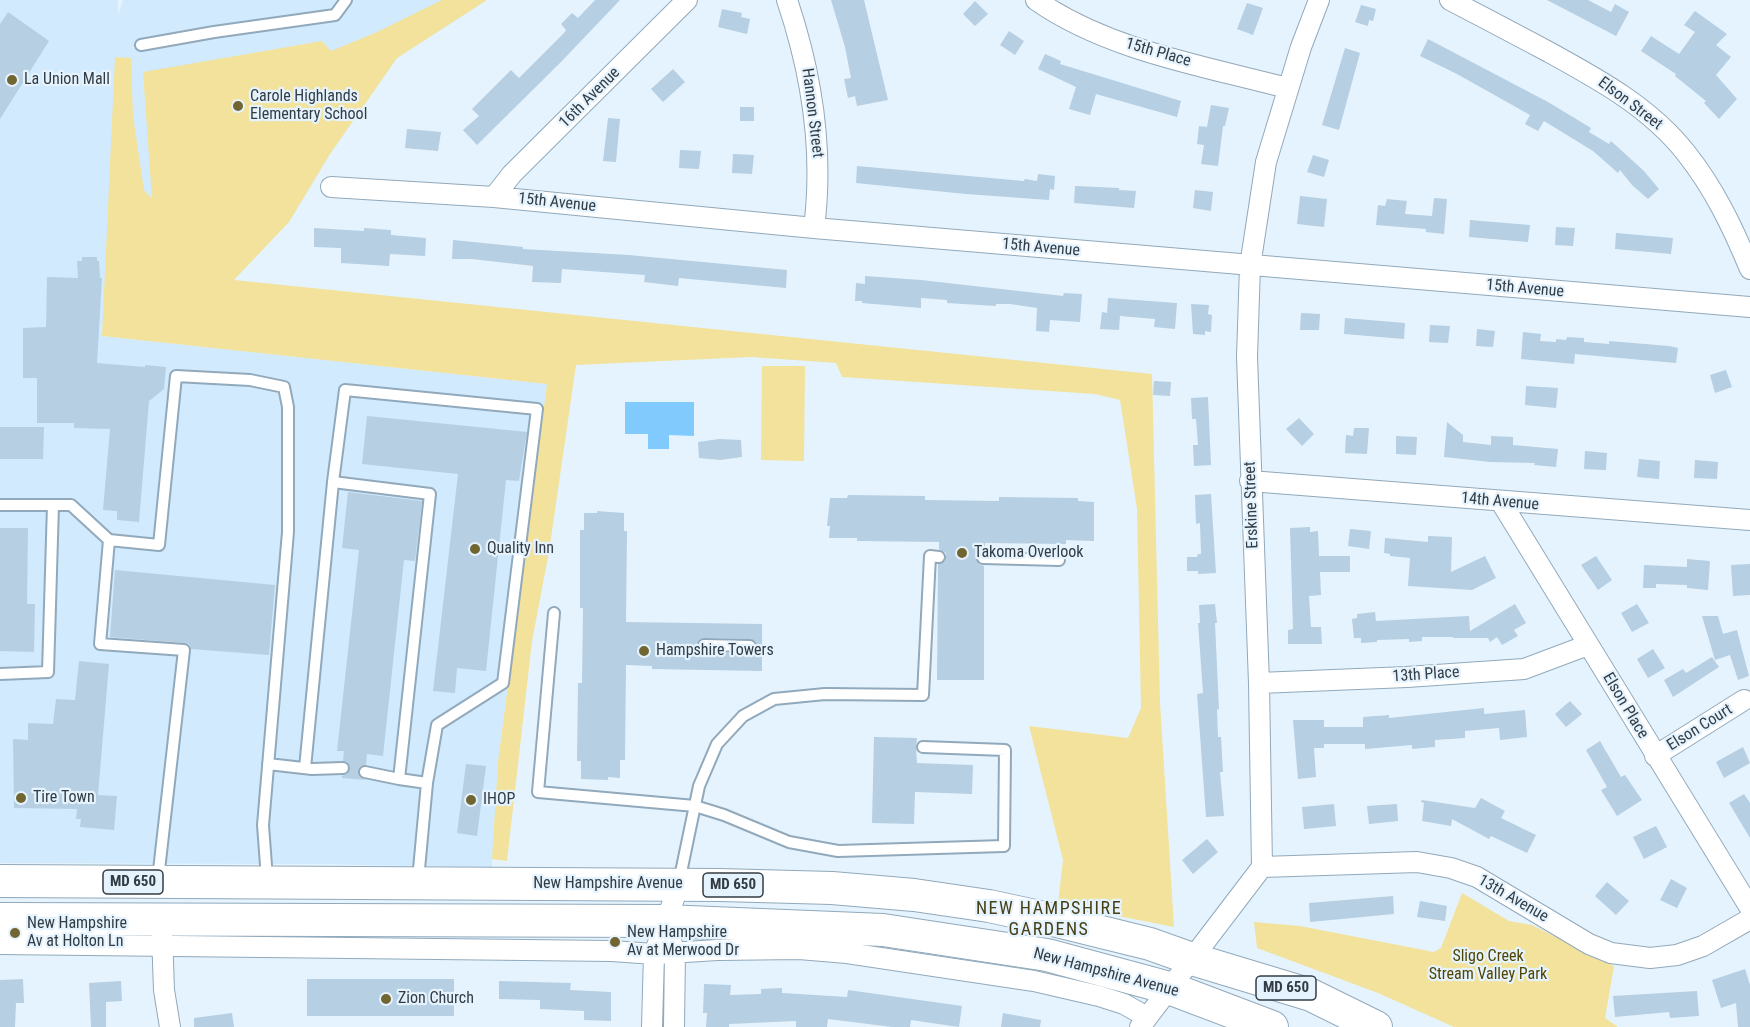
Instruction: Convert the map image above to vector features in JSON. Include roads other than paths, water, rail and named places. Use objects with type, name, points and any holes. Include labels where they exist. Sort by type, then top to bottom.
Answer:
[{"type":"main road","name":"New Hampshire Avenue","points":[[0,881],[679,885],[832,888],[914,895],[989,906],[1150,944],[1311,995],[1376,1027]]},
{"type":"main road","points":[[67,919],[99,908],[132,904],[240,905],[254,897],[267,882]]},
{"type":"main road","name":"New Hampshire Avenue","points":[[0,919],[67,919],[161,932],[664,921],[883,930],[1047,955],[1169,988],[1272,1027]]},
{"type":"street","name":"16th Avenue","points":[[494,197],[512,174],[687,0]]},
{"type":"street","name":"Hannon Street","points":[[787,0],[806,63],[817,134],[819,188],[814,228]]},
{"type":"street","name":"15th Place","points":[[1036,0],[1075,24],[1107,38],[1287,88]]},
{"type":"street","name":"Erskine Street","points":[[1262,867],[1259,683],[1247,357],[1250,266],[1266,162],[1287,88],[1319,0]]},
{"type":"street","name":"Elson Street","points":[[1450,0],[1599,79],[1647,114],[1685,151],[1707,181],[1737,237],[1750,269]]},
{"type":"street","name":"15th Avenue","points":[[331,187],[494,197],[814,228],[1750,307]]},
{"type":"street","name":"14th Avenue","points":[[1250,481],[1750,520]]},
{"type":"street","name":"Elson Place","points":[[1501,502],[1750,908]]},
{"type":"street","name":"13th Place","points":[[1259,683],[1407,677],[1524,669],[1588,645]]},
{"type":"street","name":"Elson Court","points":[[1655,756],[1744,700]]},
{"type":"street","name":"13th Avenue","points":[[1262,867],[1417,862],[1451,868],[1477,877],[1589,944],[1611,953],[1650,957],[1677,955],[1703,946],[1750,920]]},
{"type":"street","points":[[1143,1022],[1262,867]]},
{"type":"street","points":[[652,1027],[654,954],[664,921],[679,885]]},
{"type":"street","points":[[664,921],[675,953],[674,1027]]},
{"type":"street","points":[[161,932],[164,990],[170,1027]]},
{"type":"street","name":"New Hampshire Avenue","points":[[0,944],[161,932],[654,954],[717,950],[799,949],[847,953],[1034,981],[1099,996],[1124,1005],[1143,1022]]},
{"type":"lane","points":[[141,45],[335,15],[346,0]]},
{"type":"lane","points":[[0,505],[70,505],[109,540],[159,545],[176,376],[250,380],[284,387],[288,407],[288,532],[263,825],[267,882]]},
{"type":"lane","points":[[304,768],[333,482],[345,390],[537,409],[503,683],[437,725],[427,783],[418,883]]},
{"type":"lane","points":[[333,482],[430,494],[399,779]]},
{"type":"lane","points":[[0,674],[48,672],[53,505]]},
{"type":"lane","points":[[109,540],[100,644],[184,650],[157,882]]},
{"type":"lane","points":[[679,885],[699,786],[717,744],[743,716],[774,699],[825,694],[923,695],[930,556],[939,557]]},
{"type":"lane","points":[[983,558],[1059,560]]},
{"type":"lane","points":[[554,613],[538,792],[695,806],[724,814],[789,843],[838,851],[1004,846],[1005,750],[923,747]]},
{"type":"lane","points":[[704,645],[750,646]]},
{"type":"lane","points":[[268,764],[304,768],[343,768]]},
{"type":"lane","points":[[365,772],[427,783]]},
{"type":"water","points":[[625,402],[694,402],[694,436],[669,435],[669,449],[648,449],[648,434],[625,434]]},
{"type":"place","name":"La Union Mall","points":[[12,80]]},
{"type":"place","name":"Carole Highlands Elementary School","points":[[238,106]]},
{"type":"place","name":"Quality Inn","points":[[475,549]]},
{"type":"place","name":"Takoma Overlook","points":[[962,553]]},
{"type":"place","name":"Hampshire Towers","points":[[644,651]]},
{"type":"place","name":"Tire Town","points":[[21,798]]},
{"type":"place","name":"IHOP","points":[[471,800]]},
{"type":"place","name":"New Hampshire Av at Holton Ln","points":[[15,933]]},
{"type":"place","name":"New Hampshire Av at Merwood Dr","points":[[615,942]]},
{"type":"place","name":"Zion Church","points":[[386,999]]},
{"type":"district","name":"NEW HAMPSHIRE GARDENS","points":[[1049,919]]},
{"type":"park label","name":"Sligo Creek Stream Valley Park","points":[[1488,966]]}]
